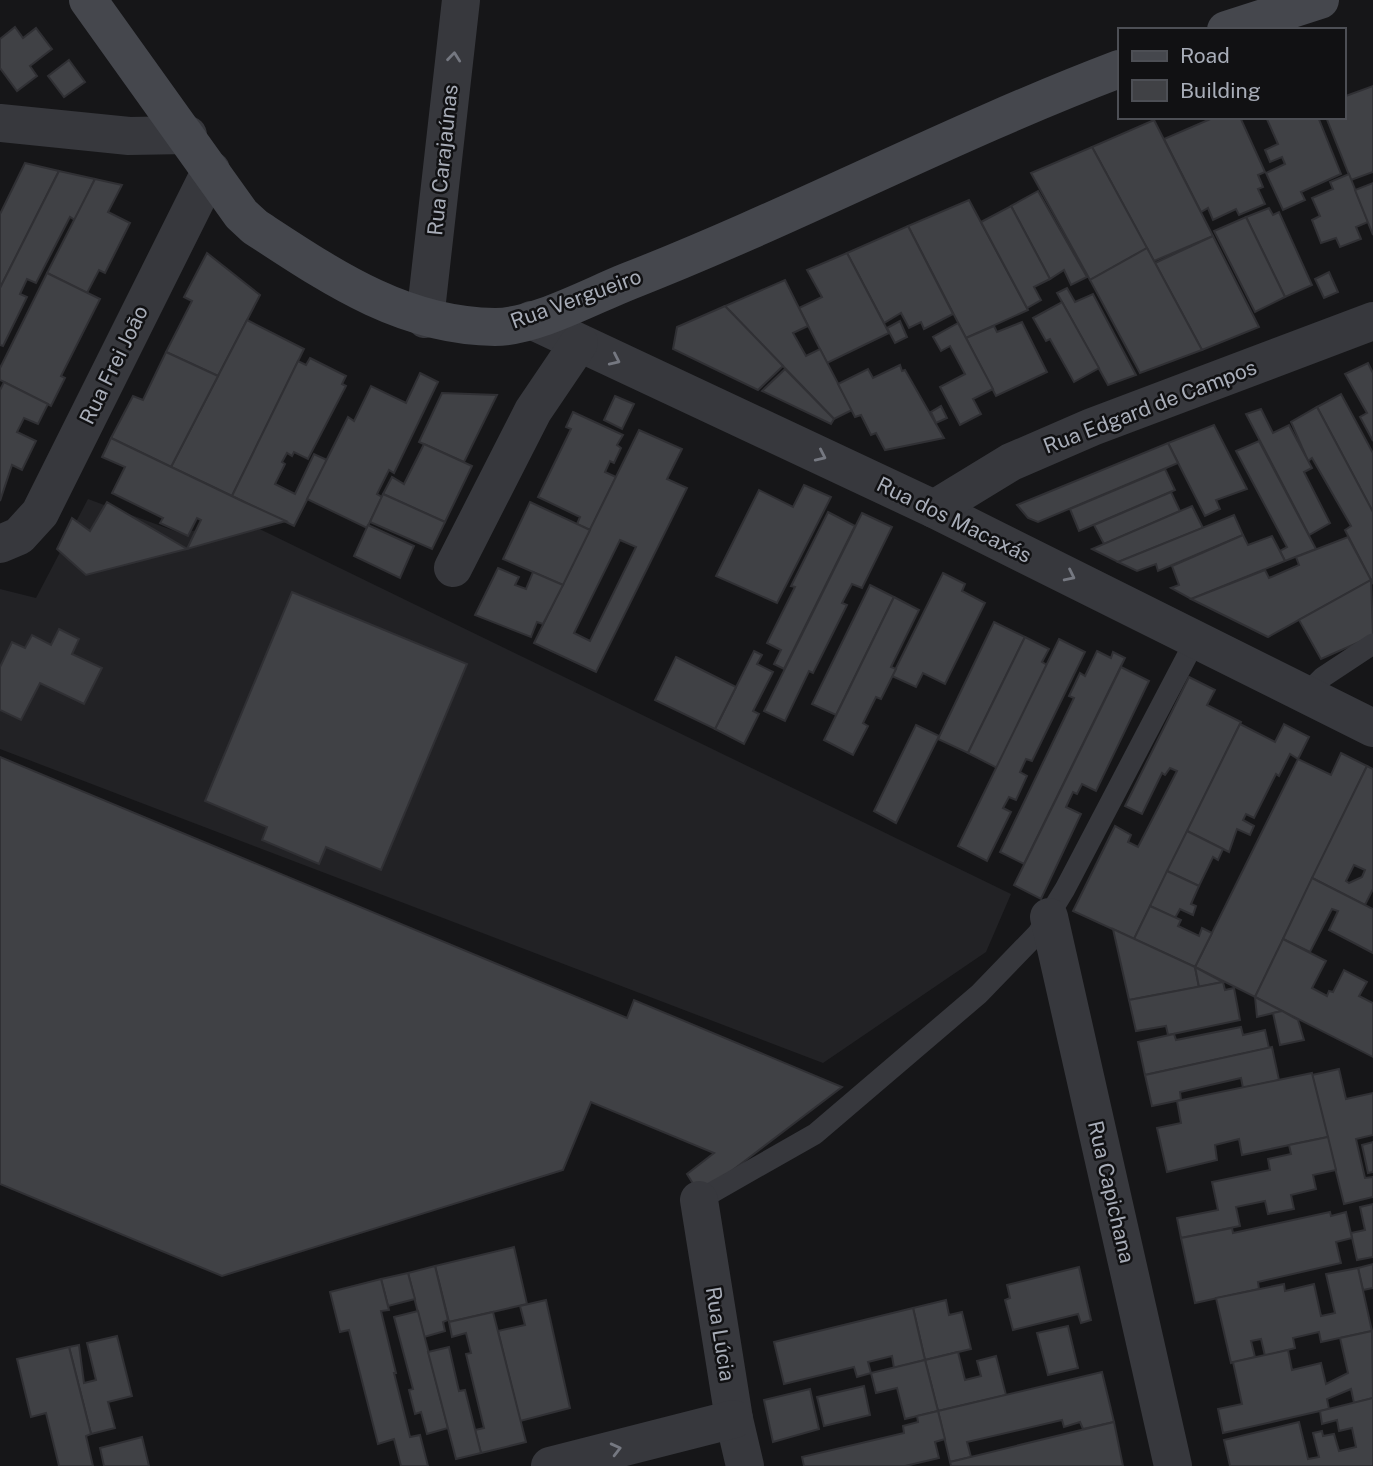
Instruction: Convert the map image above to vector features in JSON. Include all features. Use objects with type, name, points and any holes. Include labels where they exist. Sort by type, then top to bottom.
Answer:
[{"type":"main road","name":"Rua Vergueiro","points":[[88,0],[188,135],[241,214],[256,227],[363,294],[425,319],[498,327],[531,320],[686,259],[1042,98],[1118,69]]},
{"type":"main road","points":[[1232,28],[1320,0]]},
{"type":"street","name":"Rua Carajaúnas","points":[[425,319],[461,0]]},
{"type":"street","points":[[0,123],[129,136],[188,135]]},
{"type":"street","name":"Rua Frei João","points":[[0,544],[19,536],[40,513],[211,170]]},
{"type":"street","name":"Rua dos Macaxás","points":[[531,320],[934,509],[1373,728]]},
{"type":"street","name":"Rua Edgard de Campos","points":[[934,509],[1011,462],[1080,432],[1373,321]]},
{"type":"street","points":[[453,568],[533,411],[579,343]]},
{"type":"street","name":"Rua Capichana","points":[[1049,917],[1173,1466]]},
{"type":"street","name":"Rua Lúcia","points":[[699,1200],[734,1419],[745,1466]]},
{"type":"street","points":[[550,1466],[734,1419]]},
{"type":"lane","points":[[699,1200],[815,1134],[979,994],[1038,933],[1049,917],[1196,639]]},
{"type":"lane","points":[[1306,694],[1334,670],[1373,644]]},
{"type":"shaded area","points":[[88,499],[180,533],[245,522],[1011,894],[986,952],[823,1063],[0,749],[0,589],[36,598]]},
{"type":"building","points":[[15,27],[23,38],[36,28],[52,49],[30,66],[37,76],[17,91],[0,68],[0,39]]},
{"type":"building","points":[[69,60],[85,82],[64,97],[48,76]]},
{"type":"building","points":[[1373,86],[1373,172],[1351,180],[1327,119],[1345,119],[1345,96]]},
{"type":"building","points":[[1210,119],[1241,119],[1265,172],[1258,175],[1263,187],[1258,189],[1265,204],[1239,215],[1236,209],[1213,220],[1208,208],[1201,212],[1164,139]]},
{"type":"building","points":[[1267,119],[1319,119],[1341,174],[1301,192],[1305,200],[1283,210],[1266,173],[1285,164],[1282,157],[1270,162],[1265,150],[1278,144]]},
{"type":"building","points":[[1154,120],[1213,236],[1154,261],[1092,147]]},
{"type":"building","points":[[1092,147],[1147,248],[1090,280],[1031,173]]},
{"type":"building","points":[[25,163],[59,171],[0,288],[0,214]]},
{"type":"building","points":[[59,171],[95,179],[75,220],[70,217],[36,283],[27,279],[20,294],[27,297],[3,346],[0,345],[0,288]]},
{"type":"building","points":[[1349,174],[1368,222],[1356,227],[1361,239],[1340,247],[1336,238],[1321,243],[1312,220],[1320,216],[1312,198],[1333,189],[1330,182]]},
{"type":"building","points":[[95,179],[122,185],[108,212],[130,223],[105,273],[99,270],[87,293],[47,273]]},
{"type":"building","points":[[1373,183],[1373,235],[1355,190]]},
{"type":"building","points":[[1038,191],[1087,277],[1071,285],[1064,270],[1050,279],[1011,206]]},
{"type":"building","points":[[969,200],[1028,310],[966,338],[908,226]]},
{"type":"building","points":[[1011,206],[1050,279],[1034,287],[1041,300],[1027,308],[981,222]]},
{"type":"building","points":[[1269,208],[1273,215],[1279,212],[1312,285],[1285,297],[1246,217]]},
{"type":"building","points":[[1246,217],[1285,297],[1255,312],[1214,231]]},
{"type":"building","points":[[908,226],[953,314],[924,329],[921,322],[909,328],[901,313],[884,323],[847,253]]},
{"type":"building","points":[[1213,236],[1259,327],[1202,350],[1155,263]]},
{"type":"building","points":[[1147,248],[1202,350],[1140,373],[1090,280]]},
{"type":"building","points":[[207,253],[260,295],[218,376],[166,352],[192,301],[184,297]]},
{"type":"building","points":[[847,253],[889,333],[827,363],[799,308],[822,297],[807,270]]},
{"type":"building","points":[[1329,272],[1338,292],[1324,298],[1315,279]]},
{"type":"building","points":[[47,273],[100,299],[61,376],[65,378],[51,406],[0,380],[0,368]]},
{"type":"building","points":[[785,280],[808,326],[793,333],[806,356],[820,349],[852,410],[834,419],[725,306]]},
{"type":"building","points":[[1067,288],[1075,302],[1093,294],[1136,375],[1108,385],[1057,293]]},
{"type":"building","points":[[1062,302],[1099,368],[1074,382],[1050,339],[1046,341],[1033,318]]},
{"type":"building","points":[[725,306],[783,366],[758,390],[673,349],[677,327]]},
{"type":"building","points":[[247,320],[304,349],[232,496],[171,467]]},
{"type":"building","points":[[900,321],[907,337],[895,343],[887,328]]},
{"type":"building","points":[[1022,322],[1047,372],[996,396],[966,338],[994,326],[997,332]]},
{"type":"building","points":[[958,323],[993,389],[973,399],[981,414],[960,425],[940,387],[965,374],[950,346],[941,351],[933,337]]},
{"type":"building","points":[[166,352],[218,376],[171,467],[111,438],[133,396],[143,400]]},
{"type":"building","points":[[310,358],[346,376],[342,384],[346,386],[308,459],[294,452],[292,456],[287,453],[282,462],[285,464],[275,484],[295,494],[314,454],[327,460],[294,526],[232,496],[298,361],[306,365]]},
{"type":"building","points":[[1368,363],[1373,373],[1373,441],[1360,417],[1367,413],[1345,374]]},
{"type":"building","points":[[900,365],[944,438],[885,450],[876,433],[871,435],[861,415],[855,417],[838,384],[868,369],[873,378]]},
{"type":"building","points":[[785,369],[834,419],[831,424],[762,391]]},
{"type":"building","points":[[420,373],[438,382],[394,473],[389,470],[377,494],[382,497],[367,528],[307,499],[348,417],[354,421],[371,386],[406,403]]},
{"type":"building","points":[[4,382],[48,404],[38,424],[24,418],[17,432],[36,441],[22,470],[12,465],[0,501],[0,390]]},
{"type":"building","points":[[442,393],[497,395],[464,462],[419,442]]},
{"type":"building","points":[[1341,394],[1373,453],[1373,512],[1317,407]]},
{"type":"building","points":[[615,396],[634,404],[622,429],[604,420]]},
{"type":"building","points":[[941,406],[947,418],[936,423],[931,412]]},
{"type":"building","points":[[1317,407],[1373,512],[1373,584],[1345,530],[1351,526],[1312,458],[1308,461],[1291,422]]},
{"type":"building","points":[[1261,409],[1273,433],[1289,425],[1312,468],[1304,472],[1330,523],[1309,535],[1246,414]]},
{"type":"building","points":[[573,412],[623,435],[617,445],[621,448],[614,463],[610,461],[605,472],[616,477],[590,530],[577,524],[580,517],[538,497],[571,429],[566,427]]},
{"type":"building","points":[[1214,425],[1247,489],[1216,500],[1220,509],[1205,516],[1168,443]]},
{"type":"building","points":[[639,430],[682,449],[667,479],[687,488],[596,672],[534,643]],"holes":[[[620,540],[636,547],[590,641],[574,633]]]},
{"type":"building","points":[[111,438],[286,521],[187,549],[201,520],[197,518],[188,536],[160,523],[163,518],[112,493],[125,467],[102,457]]},
{"type":"building","points":[[1259,441],[1316,549],[1285,561],[1280,551],[1287,547],[1236,451]]},
{"type":"building","points":[[1168,443],[1178,463],[1038,522],[1028,518],[1017,505]]},
{"type":"building","points":[[424,444],[472,466],[445,522],[383,494],[392,477],[404,484]]},
{"type":"building","points":[[1165,469],[1175,490],[1079,531],[1070,509]]},
{"type":"building","points":[[804,485],[831,497],[777,603],[716,576],[759,490],[793,507]]},
{"type":"building","points":[[1171,492],[1180,511],[1104,544],[1094,525]]},
{"type":"building","points":[[383,494],[445,522],[432,549],[370,522]]},
{"type":"building","points":[[107,502],[187,549],[86,575],[57,549],[72,518],[90,531]]},
{"type":"building","points":[[530,502],[590,530],[563,585],[503,559]]},
{"type":"building","points":[[1192,506],[1203,528],[1118,562],[1092,549]]},
{"type":"building","points":[[828,512],[855,526],[784,669],[774,664],[781,650],[767,643],[795,587],[791,586]]},
{"type":"building","points":[[862,513],[892,527],[862,588],[852,584],[842,603],[847,605],[813,673],[809,671],[785,721],[764,711]]},
{"type":"building","points":[[1234,515],[1243,535],[1158,571],[1156,564],[1137,571],[1118,562]]},
{"type":"building","points":[[368,525],[414,546],[400,578],[354,556]]},
{"type":"building","points":[[1243,535],[1248,545],[1272,536],[1285,561],[1191,599],[1171,588],[1179,585],[1172,566]]},
{"type":"building","points":[[1348,537],[1371,580],[1268,637],[1191,599],[1265,570],[1269,578],[1299,565],[1296,557]]},
{"type":"building","points":[[498,568],[519,577],[515,585],[526,589],[533,572],[563,585],[543,624],[537,622],[531,637],[475,615]]},
{"type":"building","points":[[943,573],[965,584],[962,591],[985,603],[945,684],[923,673],[916,687],[892,676]]},
{"type":"building","points":[[1371,580],[1373,636],[1321,659],[1299,620]]},
{"type":"building","points":[[870,585],[894,597],[836,715],[812,704]]},
{"type":"building","points":[[292,592],[467,664],[381,870],[326,847],[319,864],[262,840],[267,827],[205,801]]},
{"type":"building","points":[[894,597],[919,610],[891,667],[896,669],[881,699],[876,697],[863,723],[868,726],[853,755],[824,740]]},
{"type":"building","points":[[994,622],[1025,637],[968,753],[938,739]]},
{"type":"building","points":[[59,629],[79,639],[72,654],[102,668],[84,704],[40,683],[21,720],[0,710],[0,667],[12,642],[25,648],[32,635],[51,645]]},
{"type":"building","points":[[1025,637],[1049,649],[1042,662],[1047,665],[997,768],[968,753]]},
{"type":"building","points":[[1059,639],[1085,652],[1032,761],[1026,759],[1020,772],[1027,776],[1016,800],[1009,797],[1003,808],[1011,812],[987,861],[958,846]]},
{"type":"building","points":[[754,651],[762,655],[757,664],[773,672],[753,711],[759,714],[744,744],[715,729]]},
{"type":"building","points":[[1097,651],[1111,658],[1113,652],[1125,658],[1024,864],[1000,852],[1074,698],[1069,696],[1080,673],[1085,676]]},
{"type":"building","points":[[676,657],[736,687],[715,729],[655,700]]},
{"type":"building","points":[[1121,667],[1149,681],[1096,791],[1082,784],[1077,794],[1073,792],[1066,807],[1081,814],[1041,899],[1014,885]]},
{"type":"building","points":[[1189,677],[1215,690],[1207,705],[1241,722],[1134,939],[1073,911],[1115,826],[1131,835],[1128,842],[1138,847],[1177,771],[1170,768],[1165,775],[1162,773],[1142,814],[1125,806]]},
{"type":"building","points":[[1240,724],[1275,742],[1284,724],[1309,737],[1298,759],[1290,754],[1279,776],[1276,774],[1254,818],[1246,814],[1243,820],[1254,826],[1250,835],[1237,829],[1229,852],[1187,831]]},
{"type":"building","points":[[916,725],[939,736],[896,823],[874,811]]},
{"type":"building","points":[[1341,753],[1367,766],[1255,997],[1195,967],[1298,759],[1331,775]]},
{"type":"building","points":[[0,757],[627,1018],[634,1000],[842,1087],[700,1195],[687,1174],[714,1153],[591,1102],[563,1170],[222,1276],[0,1184]]},
{"type":"building","points":[[1367,766],[1373,769],[1373,889],[1365,905],[1312,878]],"holes":[[[1354,865],[1365,870],[1362,877],[1349,883],[1346,881]]]},
{"type":"building","points":[[1187,831],[1223,849],[1218,860],[1213,857],[1199,886],[1167,871]]},
{"type":"building","points":[[1167,871],[1199,886],[1191,904],[1196,906],[1193,915],[1180,909],[1175,918],[1150,906]]},
{"type":"building","points":[[1312,878],[1373,909],[1373,953],[1329,930],[1338,911],[1332,909],[1310,952],[1283,939]]},
{"type":"building","points":[[1150,906],[1181,920],[1178,926],[1199,936],[1202,928],[1212,933],[1195,967],[1134,939]]},
{"type":"building","points":[[1113,929],[1195,967],[1199,987],[1129,1000]]},
{"type":"building","points":[[1283,939],[1326,961],[1312,988],[1327,996],[1329,991],[1333,992],[1344,970],[1367,982],[1359,996],[1373,1003],[1373,1057],[1255,997]]},
{"type":"building","points":[[1195,967],[1223,982],[1199,987]]},
{"type":"building","points":[[1223,982],[1225,990],[1234,988],[1240,1020],[1168,1035],[1166,1026],[1136,1031],[1129,1000]]},
{"type":"building","points":[[1255,997],[1282,1011],[1257,1017]]},
{"type":"building","points":[[1282,1011],[1298,1020],[1304,1040],[1280,1045],[1273,1013]]},
{"type":"building","points":[[1241,1027],[1243,1035],[1265,1030],[1269,1048],[1145,1075],[1138,1042],[1174,1034],[1176,1040]]},
{"type":"building","points":[[1272,1047],[1279,1080],[1243,1088],[1241,1078],[1180,1092],[1181,1100],[1152,1106],[1145,1075]]},
{"type":"building","points":[[1339,1069],[1346,1099],[1373,1093],[1373,1135],[1356,1139],[1365,1178],[1373,1177],[1373,1197],[1344,1204],[1312,1075]]},
{"type":"building","points":[[1312,1073],[1328,1137],[1242,1155],[1239,1139],[1215,1145],[1217,1160],[1167,1172],[1157,1128],[1181,1123],[1177,1101]]},
{"type":"building","points":[[1328,1137],[1336,1170],[1313,1175],[1316,1189],[1291,1195],[1294,1209],[1268,1214],[1265,1201],[1236,1207],[1240,1226],[1181,1238],[1177,1218],[1218,1210],[1212,1182],[1270,1170],[1268,1159],[1291,1154],[1289,1145]]},
{"type":"building","points":[[1373,1142],[1373,1172],[1368,1173],[1362,1145]]},
{"type":"building","points":[[1373,1204],[1373,1257],[1357,1260],[1351,1233],[1365,1230],[1360,1207]]},
{"type":"building","points":[[1330,1212],[1331,1216],[1346,1212],[1352,1238],[1336,1242],[1341,1263],[1258,1282],[1259,1289],[1195,1303],[1181,1238],[1232,1228],[1233,1233]]},
{"type":"building","points":[[514,1247],[527,1304],[449,1322],[435,1266]]},
{"type":"building","points":[[1373,1264],[1373,1288],[1363,1290],[1358,1268]]},
{"type":"building","points":[[435,1266],[448,1320],[443,1322],[445,1331],[424,1337],[408,1273]]},
{"type":"building","points":[[1079,1267],[1091,1320],[1081,1323],[1078,1314],[1013,1330],[1005,1300],[1010,1298],[1007,1285]]},
{"type":"building","points":[[1358,1268],[1372,1331],[1321,1342],[1319,1332],[1293,1338],[1295,1348],[1265,1356],[1261,1339],[1251,1341],[1255,1357],[1231,1363],[1216,1298],[1284,1284],[1285,1291],[1314,1284],[1321,1316],[1335,1313],[1326,1274]]},
{"type":"building","points":[[408,1273],[415,1299],[388,1306],[381,1279]]},
{"type":"building","points":[[381,1279],[389,1310],[381,1311],[410,1437],[420,1435],[428,1466],[401,1466],[394,1439],[378,1444],[349,1330],[340,1332],[330,1292]]},
{"type":"building","points":[[546,1300],[570,1408],[520,1421],[498,1331],[525,1325],[520,1306]]},
{"type":"building","points":[[946,1300],[949,1315],[962,1312],[971,1349],[925,1360],[913,1308]]},
{"type":"building","points":[[913,1308],[925,1360],[894,1368],[892,1356],[868,1362],[871,1373],[857,1377],[854,1367],[784,1384],[774,1342]]},
{"type":"building","points":[[418,1311],[448,1428],[427,1434],[421,1412],[415,1414],[409,1390],[413,1389],[394,1317]]},
{"type":"building","points":[[493,1312],[526,1442],[481,1453],[475,1430],[484,1428],[466,1354],[471,1353],[466,1333],[452,1337],[449,1322]]},
{"type":"building","points":[[1068,1326],[1078,1368],[1048,1375],[1037,1333]]},
{"type":"building","points":[[1372,1331],[1373,1398],[1354,1403],[1351,1389],[1327,1399],[1329,1409],[1223,1433],[1218,1409],[1242,1404],[1233,1362],[1288,1350],[1292,1370],[1321,1363],[1326,1384],[1348,1373],[1340,1338]]},
{"type":"building","points":[[117,1336],[132,1396],[108,1402],[115,1428],[91,1434],[69,1347],[79,1345],[84,1383],[96,1380],[87,1343]]},
{"type":"building","points":[[69,1347],[91,1434],[86,1436],[93,1466],[59,1466],[46,1413],[31,1417],[17,1359]]},
{"type":"building","points":[[449,1347],[459,1391],[465,1390],[481,1453],[456,1459],[428,1352]]},
{"type":"building","points":[[958,1352],[965,1380],[981,1376],[977,1361],[996,1356],[1006,1395],[938,1411],[925,1360]]},
{"type":"building","points":[[925,1360],[938,1411],[905,1419],[897,1388],[876,1393],[871,1373]]},
{"type":"building","points":[[1102,1372],[1114,1422],[1083,1429],[1080,1422],[1064,1427],[1062,1420],[967,1442],[971,1457],[950,1462],[938,1411]]},
{"type":"building","points":[[864,1386],[870,1415],[824,1426],[817,1397]]},
{"type":"building","points":[[810,1389],[819,1429],[773,1442],[764,1400]]},
{"type":"building","points":[[1373,1398],[1373,1466],[1230,1466],[1224,1440],[1299,1422],[1308,1459],[1319,1457],[1313,1433],[1322,1431],[1323,1436],[1334,1434],[1339,1451],[1356,1447],[1352,1428],[1339,1431],[1337,1420],[1322,1424],[1320,1411]]},
{"type":"building","points":[[938,1411],[945,1439],[935,1442],[939,1458],[905,1466],[804,1466],[802,1457],[904,1433],[903,1426],[918,1422],[917,1416]]},
{"type":"building","points":[[1114,1422],[1123,1466],[951,1466],[950,1462]]},
{"type":"building","points":[[142,1437],[149,1466],[104,1466],[100,1448]]}]
